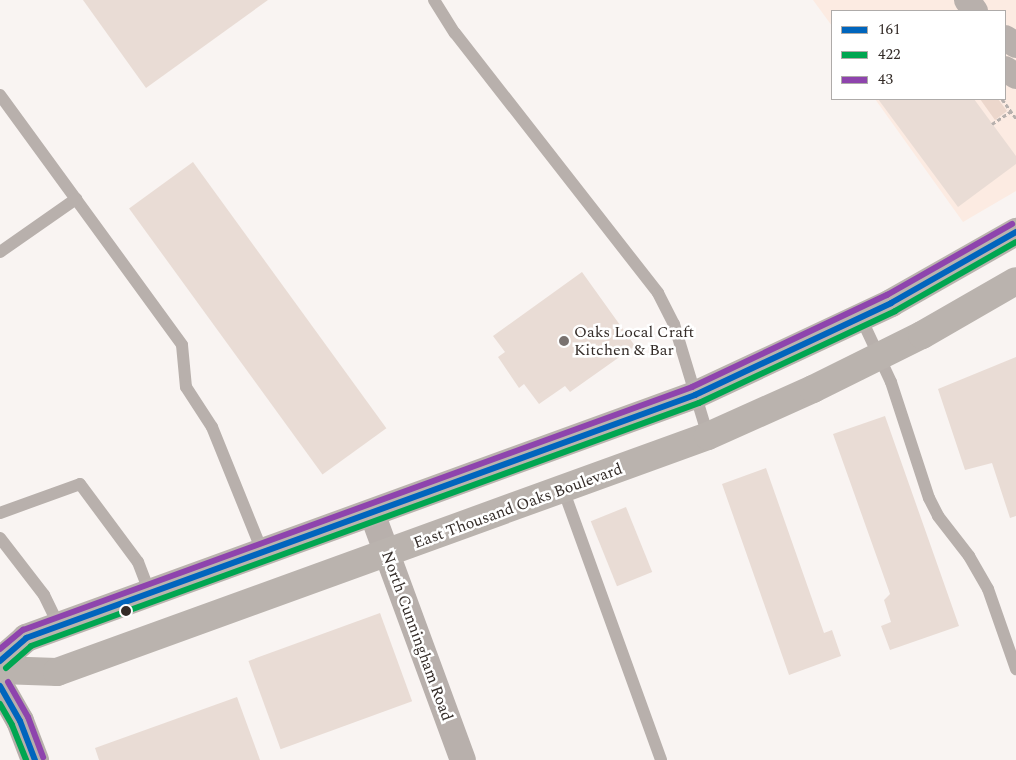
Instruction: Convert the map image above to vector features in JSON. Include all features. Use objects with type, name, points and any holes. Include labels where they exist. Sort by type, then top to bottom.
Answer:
[{"type":"main road","points":[[0,661],[26,638],[696,395],[861,318],[942,276],[1016,232]]},
{"type":"main road","name":"East Thousand Oaks Boulevard","points":[[0,670],[57,672],[387,554],[708,436],[922,335],[1016,281]]},
{"type":"main road","points":[[0,686],[20,721],[35,760]]},
{"type":"street","name":"North Cunningham Road","points":[[372,513],[463,760]]},
{"type":"lane","points":[[434,0],[455,33],[658,293],[674,324],[708,436]]},
{"type":"lane","points":[[0,95],[182,345],[186,387],[212,427],[263,553]]},
{"type":"lane","points":[[0,252],[76,199]]},
{"type":"lane","points":[[861,318],[891,382],[929,498],[938,516],[969,556],[988,589],[1016,669]]},
{"type":"lane","points":[[0,514],[80,484],[138,562],[150,593]]},
{"type":"lane","points":[[563,489],[661,760]]},
{"type":"lane","points":[[2,544],[44,595],[59,626]]},
{"type":"path","points":[[1003,100],[1016,118]]},
{"type":"path","points":[[992,124],[1011,111]]},
{"type":"shaded area","points":[[813,0],[1016,0],[1016,191],[963,222],[876,100],[1006,100],[1006,10],[831,10],[831,25]]},
{"type":"shaded area","points":[[981,100],[999,100],[1007,111],[995,120]]},
{"type":"building","points":[[83,0],[268,0],[146,88]]},
{"type":"building","points":[[879,100],[975,100],[1016,156],[1016,164],[958,207]]},
{"type":"building","points":[[193,162],[386,428],[322,475],[129,208]]},
{"type":"building","name":"Oaks Local Craft Kitchen & Bar","points":[[582,272],[635,346],[570,392],[565,386],[539,404],[524,384],[519,388],[498,357],[505,352],[493,336]]},
{"type":"building","points":[[1016,357],[1016,516],[1010,518],[992,463],[965,470],[938,389]]},
{"type":"building","points":[[885,416],[959,626],[890,650],[881,626],[891,622],[884,600],[890,594],[833,434]]},
{"type":"building","points":[[766,468],[824,633],[832,630],[841,656],[789,675],[722,484]]},
{"type":"building","points":[[626,507],[652,572],[617,586],[591,521]]},
{"type":"building","points":[[380,613],[412,701],[281,749],[248,661]]},
{"type":"building","points":[[237,697],[260,760],[99,760],[95,748]]},
{"type":"transit line","name":"43","points":[[0,649],[23,630],[692,387],[887,295],[1012,224]]},
{"type":"transit line","name":"161","points":[[0,661],[26,638],[695,395],[891,303],[1016,232]]},
{"type":"transit line","name":"422","points":[[6,668],[31,646],[699,403],[895,311],[1016,242]]},
{"type":"transit line","name":"43","points":[[8,682],[28,717],[43,757]]},
{"type":"transit line","name":"161","points":[[0,686],[20,721],[35,760]]},
{"type":"transit line","name":"422","points":[[0,704],[12,725],[26,760]]},
{"type":"place","name":"Oaks Local Craft Kitchen & Bar","points":[[564,341]]}]
